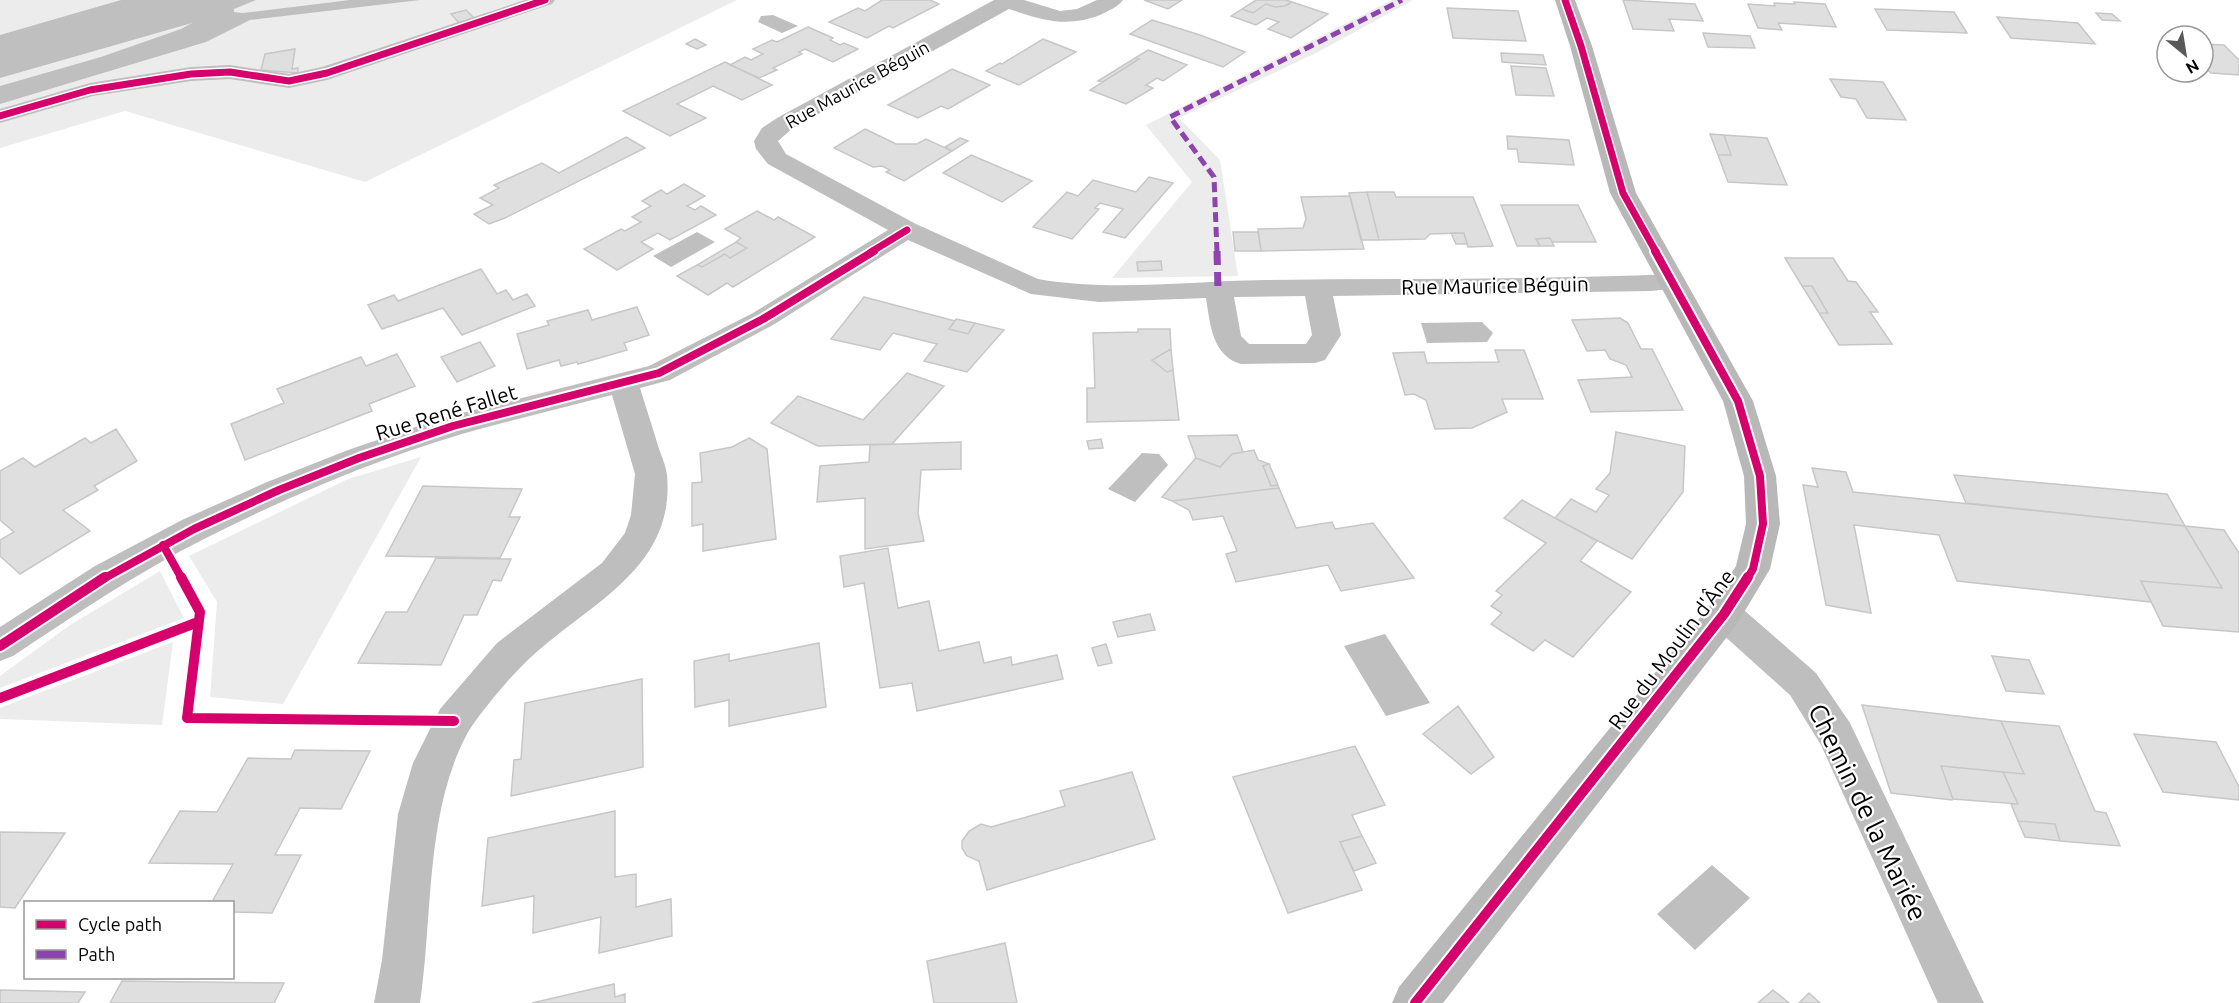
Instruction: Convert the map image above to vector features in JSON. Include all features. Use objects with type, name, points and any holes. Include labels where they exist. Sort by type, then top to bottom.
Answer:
[{"type":"street","points":[[0,116],[90,90],[191,74],[230,72],[289,81],[327,73],[545,0]]},
{"type":"street","name":"Rue Maurice Béguin","points":[[1113,0],[1091,13],[1063,18],[1008,0],[785,123],[770,133],[766,141],[768,149],[777,159],[907,230],[1014,280],[1051,291],[1672,282]]},
{"type":"street","name":"Rue du Moulin d'Âne","points":[[1415,1003],[1724,614],[1754,569],[1763,524],[1760,476],[1738,401],[1623,193],[1581,46],[1565,0]]},
{"type":"street","name":"Rue René Fallet","points":[[0,646],[107,576],[194,529],[279,490],[359,458],[453,426],[659,373],[727,339],[907,230]]},
{"type":"street","points":[[1218,289],[1227,338],[1241,354],[1304,353],[1314,352],[1327,335],[1317,287]]},
{"type":"street","points":[[397,1003],[405,949],[418,814],[433,763],[454,721],[510,654],[614,572],[640,538],[648,515],[651,474],[623,383]]},
{"type":"street","name":"Chemin de la Mariée","points":[[1724,614],[1803,684],[1836,735],[1961,1003]]},
{"type":"shaded area","points":[[0,0],[737,0],[365,182],[125,111],[0,148]]},
{"type":"shaded area","points":[[121,0],[256,0],[234,9],[234,12],[243,13],[350,0],[420,0],[250,20],[206,42],[0,104],[0,86],[101,57],[192,23],[0,78],[0,35]]},
{"type":"shaded area","points":[[1392,0],[1413,0],[1318,52],[1179,118],[1220,160],[1238,276],[1112,278],[1192,182],[1146,125]]},
{"type":"shaded area","points":[[773,15],[798,26],[782,33],[758,22],[761,16]]},
{"type":"shaded area","points":[[697,232],[715,242],[671,267],[653,256]]},
{"type":"shaded area","points":[[1482,322],[1493,333],[1487,342],[1427,343],[1421,323]]},
{"type":"shaded area","points":[[1142,453],[1159,454],[1168,465],[1135,502],[1108,489]]},
{"type":"shaded area","points":[[421,457],[283,704],[210,697],[217,602],[189,556],[348,479]]},
{"type":"shaded area","points":[[160,571],[184,618],[0,688],[0,676],[70,625]]},
{"type":"shaded area","points":[[1385,634],[1430,703],[1386,716],[1344,646]]},
{"type":"shaded area","points":[[173,642],[162,725],[0,719],[0,708]]},
{"type":"shaded area","points":[[1712,865],[1750,898],[1695,950],[1657,914]]},
{"type":"building","points":[[882,0],[930,0],[939,4],[893,28],[889,26],[867,38],[829,22],[858,8],[865,11]]},
{"type":"building","points":[[1144,0],[1182,0],[1168,9]]},
{"type":"building","points":[[1256,0],[1292,2],[1285,6],[1275,7],[1266,4],[1253,13],[1242,9]]},
{"type":"building","points":[[1623,0],[1695,4],[1703,21],[1669,19],[1674,31],[1633,29]]},
{"type":"building","points":[[1292,2],[1328,14],[1291,38],[1268,29],[1279,22],[1267,18],[1256,25],[1231,16],[1242,9],[1253,13],[1266,4],[1275,7],[1285,6]]},
{"type":"building","points":[[1794,2],[1825,4],[1836,27],[1778,23],[1782,30],[1758,28],[1748,4],[1775,6],[1774,3],[1795,4]]},
{"type":"building","points":[[1447,8],[1518,11],[1526,41],[1453,38]]},
{"type":"building","points":[[1875,9],[1954,12],[1967,33],[1887,30]]},
{"type":"building","points":[[466,10],[474,18],[459,23],[451,14]]},
{"type":"building","points":[[2096,13],[2112,14],[2120,21],[2102,20]]},
{"type":"building","points":[[1997,17],[2078,23],[2095,44],[2011,38]]},
{"type":"building","points":[[1152,20],[1245,52],[1223,67],[1130,34]]},
{"type":"building","points":[[808,27],[833,38],[830,40],[840,45],[844,43],[858,49],[833,62],[805,49],[799,52],[802,54],[773,68],[777,70],[759,78],[730,65],[745,57],[751,60],[763,54],[753,49],[772,40],[777,42]]},
{"type":"building","points":[[1703,33],[1750,36],[1755,48],[1708,47]]},
{"type":"building","points":[[695,39],[706,45],[697,49],[686,44]]},
{"type":"building","points":[[1043,39],[1076,52],[1019,85],[986,71],[1002,64]]},
{"type":"building","points":[[2215,45],[2224,45],[2239,60],[2239,75],[2215,73]]},
{"type":"building","points":[[295,49],[292,69],[298,68],[298,73],[261,70],[265,54]]},
{"type":"building","points":[[1148,50],[1187,65],[1163,81],[1157,78],[1146,85],[1153,88],[1126,104],[1090,90],[1139,59],[1135,58]]},
{"type":"building","points":[[1501,53],[1543,55],[1546,65],[1502,62]]},
{"type":"building","points":[[1135,58],[1139,59],[1103,82],[1098,81]]},
{"type":"building","points":[[725,62],[772,85],[742,100],[713,86],[677,104],[706,118],[670,136],[623,111]]},
{"type":"building","points":[[1511,66],[1546,68],[1554,96],[1516,95]]},
{"type":"building","points":[[952,69],[990,85],[948,109],[941,106],[918,118],[888,105]]},
{"type":"building","points":[[1830,79],[1883,82],[1906,120],[1867,118],[1856,99],[1841,97]]},
{"type":"building","points":[[865,129],[896,144],[917,144],[926,139],[952,151],[904,181],[886,172],[890,170],[882,166],[873,167],[834,148]]},
{"type":"building","points":[[1710,134],[1724,135],[1731,155],[1718,155]]},
{"type":"building","points":[[1724,135],[1767,138],[1787,185],[1728,182],[1718,155],[1731,155]]},
{"type":"building","points":[[1507,136],[1569,140],[1574,165],[1519,162],[1517,149],[1508,149]]},
{"type":"building","points":[[626,137],[645,148],[505,218],[489,224],[474,214],[493,205],[480,198],[499,188],[494,185],[542,163],[559,173]]},
{"type":"building","points":[[960,138],[968,141],[952,151],[945,147]]},
{"type":"building","points":[[971,155],[1032,181],[1002,202],[943,173]]},
{"type":"building","points":[[1149,177],[1173,183],[1125,238],[1103,232],[1123,209],[1100,203],[1095,208],[1099,209],[1072,239],[1033,227],[1067,192],[1078,196],[1093,180],[1136,192]]},
{"type":"building","points":[[684,184],[705,196],[687,206],[695,210],[701,206],[716,215],[670,240],[658,233],[641,242],[653,249],[617,270],[584,249],[621,229],[625,231],[641,222],[632,217],[651,206],[642,201],[661,190],[667,194]]},
{"type":"building","points":[[1367,192],[1394,192],[1396,197],[1473,197],[1493,246],[1468,247],[1464,233],[1430,234],[1425,239],[1379,240]]},
{"type":"building","points":[[1367,192],[1379,240],[1361,240],[1349,193]]},
{"type":"building","points":[[1350,196],[1364,249],[1261,251],[1258,229],[1303,228],[1306,219],[1301,197]]},
{"type":"building","points":[[1501,205],[1578,205],[1596,242],[1552,242],[1550,238],[1536,239],[1540,246],[1517,246]]},
{"type":"building","points":[[757,211],[774,220],[778,217],[815,237],[733,287],[727,283],[708,295],[677,276],[697,265],[702,267],[725,254],[730,258],[747,248],[736,242],[741,238],[725,229]]},
{"type":"building","points":[[1233,232],[1258,232],[1261,251],[1235,251]]},
{"type":"building","points":[[1451,233],[1464,233],[1467,244],[1456,244]]},
{"type":"building","points":[[1550,238],[1554,246],[1540,246],[1536,239]]},
{"type":"building","points":[[736,242],[747,248],[730,258],[725,254],[702,267],[697,265]]},
{"type":"building","points":[[1785,258],[1833,258],[1848,281],[1856,282],[1878,312],[1870,312],[1892,344],[1839,345],[1819,313],[1828,313],[1812,286],[1802,286]]},
{"type":"building","points":[[1161,261],[1162,270],[1138,271],[1137,262]]},
{"type":"building","points":[[481,269],[497,294],[506,290],[513,300],[527,294],[535,306],[462,335],[443,308],[382,329],[368,305],[394,295],[398,301]]},
{"type":"building","points":[[1802,286],[1812,286],[1828,313],[1819,313]]},
{"type":"building","points":[[864,297],[955,321],[949,329],[968,334],[975,323],[1004,330],[967,372],[924,361],[937,344],[893,333],[880,350],[831,339]]},
{"type":"building","points":[[637,307],[649,335],[624,343],[627,350],[578,364],[577,362],[561,366],[559,360],[527,369],[517,334],[549,325],[547,321],[588,310],[592,320]]},
{"type":"building","points":[[1620,318],[1628,323],[1641,349],[1652,349],[1683,410],[1591,412],[1578,380],[1632,377],[1626,365],[1610,359],[1605,350],[1587,351],[1572,320]]},
{"type":"building","points":[[956,319],[975,323],[968,334],[949,329]]},
{"type":"building","points":[[1138,329],[1170,329],[1171,349],[1152,360],[1167,372],[1173,370],[1179,420],[1087,422],[1087,388],[1095,388],[1093,333],[1138,332]]},
{"type":"building","points":[[480,342],[495,366],[457,382],[441,357]]},
{"type":"building","points":[[1171,349],[1173,370],[1167,372],[1152,360]]},
{"type":"building","points":[[1495,350],[1524,350],[1543,399],[1502,399],[1507,412],[1472,428],[1435,429],[1426,400],[1414,394],[1405,395],[1393,353],[1424,352],[1427,363],[1499,362]]},
{"type":"building","points":[[397,354],[415,386],[369,404],[372,411],[245,460],[231,424],[284,403],[277,389],[361,357],[366,366]]},
{"type":"building","points":[[907,373],[944,386],[892,444],[818,446],[771,423],[798,396],[863,420]]},
{"type":"building","points":[[116,429],[137,461],[94,486],[98,490],[63,510],[90,531],[20,574],[0,556],[0,540],[14,532],[0,520],[0,471],[23,458],[35,467],[85,438],[91,443]]},
{"type":"building","points":[[1616,432],[1685,446],[1683,492],[1632,559],[1555,518],[1571,499],[1596,512],[1609,495],[1596,489],[1610,473]]},
{"type":"building","points":[[1237,435],[1243,452],[1232,454],[1220,467],[1196,458],[1188,436]]},
{"type":"building","points":[[749,438],[767,449],[776,539],[703,551],[703,524],[692,526],[692,483],[702,482],[700,453],[732,447]]},
{"type":"building","points":[[1101,439],[1103,448],[1089,449],[1087,441]]},
{"type":"building","points":[[961,442],[961,469],[921,470],[918,513],[924,541],[865,549],[865,498],[817,502],[820,466],[869,462],[870,445]]},
{"type":"building","points":[[1254,450],[1258,460],[1269,464],[1263,466],[1271,486],[1278,485],[1279,488],[1172,501],[1162,497],[1196,458],[1220,467],[1232,454]]},
{"type":"building","points":[[1269,464],[1278,485],[1271,486],[1263,466]]},
{"type":"building","points":[[1812,468],[1846,472],[1853,492],[2185,526],[2222,588],[2141,581],[2151,602],[1957,581],[1939,535],[1854,525],[1871,613],[1826,605],[1803,485],[1818,487]]},
{"type":"building","points":[[1954,475],[2167,494],[2185,526],[1966,503]]},
{"type":"building","points":[[423,486],[522,489],[509,517],[520,517],[500,558],[386,556]]},
{"type":"building","points":[[1279,488],[1296,528],[1332,522],[1335,529],[1373,523],[1414,578],[1341,591],[1328,565],[1236,582],[1226,554],[1237,551],[1223,516],[1193,520],[1189,510],[1172,501]]},
{"type":"building","points":[[1522,500],[1597,541],[1580,561],[1631,592],[1573,657],[1545,640],[1533,651],[1491,624],[1502,613],[1491,606],[1502,595],[1496,591],[1546,543],[1504,518]]},
{"type":"building","points":[[2185,526],[2224,530],[2239,553],[2239,632],[2163,626],[2141,581],[2222,588]]},
{"type":"building","points":[[888,548],[898,608],[929,601],[939,651],[979,642],[984,663],[1011,657],[1012,665],[1057,655],[1063,679],[917,711],[912,683],[880,688],[864,583],[844,587],[840,556]]},
{"type":"building","points":[[436,558],[511,559],[501,581],[493,580],[477,615],[464,615],[441,665],[358,663],[386,612],[407,612]]},
{"type":"building","points":[[1150,614],[1155,630],[1118,637],[1113,622]]},
{"type":"building","points":[[819,643],[826,707],[729,726],[729,700],[695,707],[694,661],[729,654],[729,661]]},
{"type":"building","points":[[1106,644],[1112,663],[1098,666],[1092,648]]},
{"type":"building","points":[[1992,656],[2029,660],[2044,694],[2006,691]]},
{"type":"building","points":[[642,679],[643,767],[511,796],[514,760],[521,759],[525,703]]},
{"type":"building","points":[[1862,705],[2001,721],[2024,774],[1941,766],[1952,800],[1891,793]]},
{"type":"building","points":[[1458,706],[1494,757],[1471,774],[1423,734]]},
{"type":"building","points":[[2001,721],[2059,726],[2095,811],[2106,813],[2120,846],[2060,841],[2055,824],[2018,821],[2011,804],[2018,804],[2003,772],[2024,774]]},
{"type":"building","points":[[2134,734],[2216,742],[2239,787],[2239,800],[2163,792]]},
{"type":"building","points":[[1355,746],[1385,805],[1352,815],[1362,836],[1340,842],[1362,890],[1288,913],[1233,777]]},
{"type":"building","points":[[295,750],[370,751],[341,809],[300,808],[275,855],[301,855],[272,913],[234,912],[234,901],[213,901],[233,864],[149,863],[180,811],[217,812],[248,758],[291,759]]},
{"type":"building","points":[[1941,766],[2003,772],[2018,804],[1953,799]]},
{"type":"building","points":[[1132,772],[1155,839],[987,890],[979,861],[967,856],[962,848],[962,841],[969,831],[981,824],[991,827],[1065,806],[1060,791]]},
{"type":"building","points":[[615,811],[615,877],[636,874],[636,907],[671,899],[672,936],[599,953],[601,917],[533,933],[534,896],[482,906],[488,838]]},
{"type":"building","points":[[2018,821],[2055,824],[2060,841],[2025,837]]},
{"type":"building","points":[[0,832],[65,833],[15,908],[0,907]]},
{"type":"building","points":[[1362,836],[1376,863],[1354,871],[1340,842]]},
{"type":"building","points":[[1005,943],[1017,1003],[934,1003],[927,961]]},
{"type":"building","points":[[122,981],[284,983],[274,1003],[110,1003]]},
{"type":"building","points":[[614,984],[615,997],[625,994],[625,1003],[532,1003]]},
{"type":"building","points":[[0,990],[85,992],[78,1003],[0,1003]]},
{"type":"building","points":[[1773,990],[1789,1003],[1758,1003]]},
{"type":"building","points":[[1809,993],[1820,1003],[1799,1003]]},
{"type":"marked path","points":[[1218,289],[1214,177],[1170,117],[1402,0]]},
{"type":"cycle path","points":[[0,116],[90,90],[191,74],[230,72],[289,81],[327,73],[545,0]]},
{"type":"cycle path","points":[[1415,1003],[1724,614],[1753,569],[1763,524],[1760,476],[1738,401],[1623,193],[1581,46],[1565,0]]},
{"type":"cycle path","points":[[0,646],[107,576],[194,529],[279,490],[359,458],[453,426],[659,373],[763,319],[907,230]]},
{"type":"cycle path","points":[[163,545],[200,612],[187,718],[454,721]]},
{"type":"cycle path","points":[[0,698],[198,622]]}]
